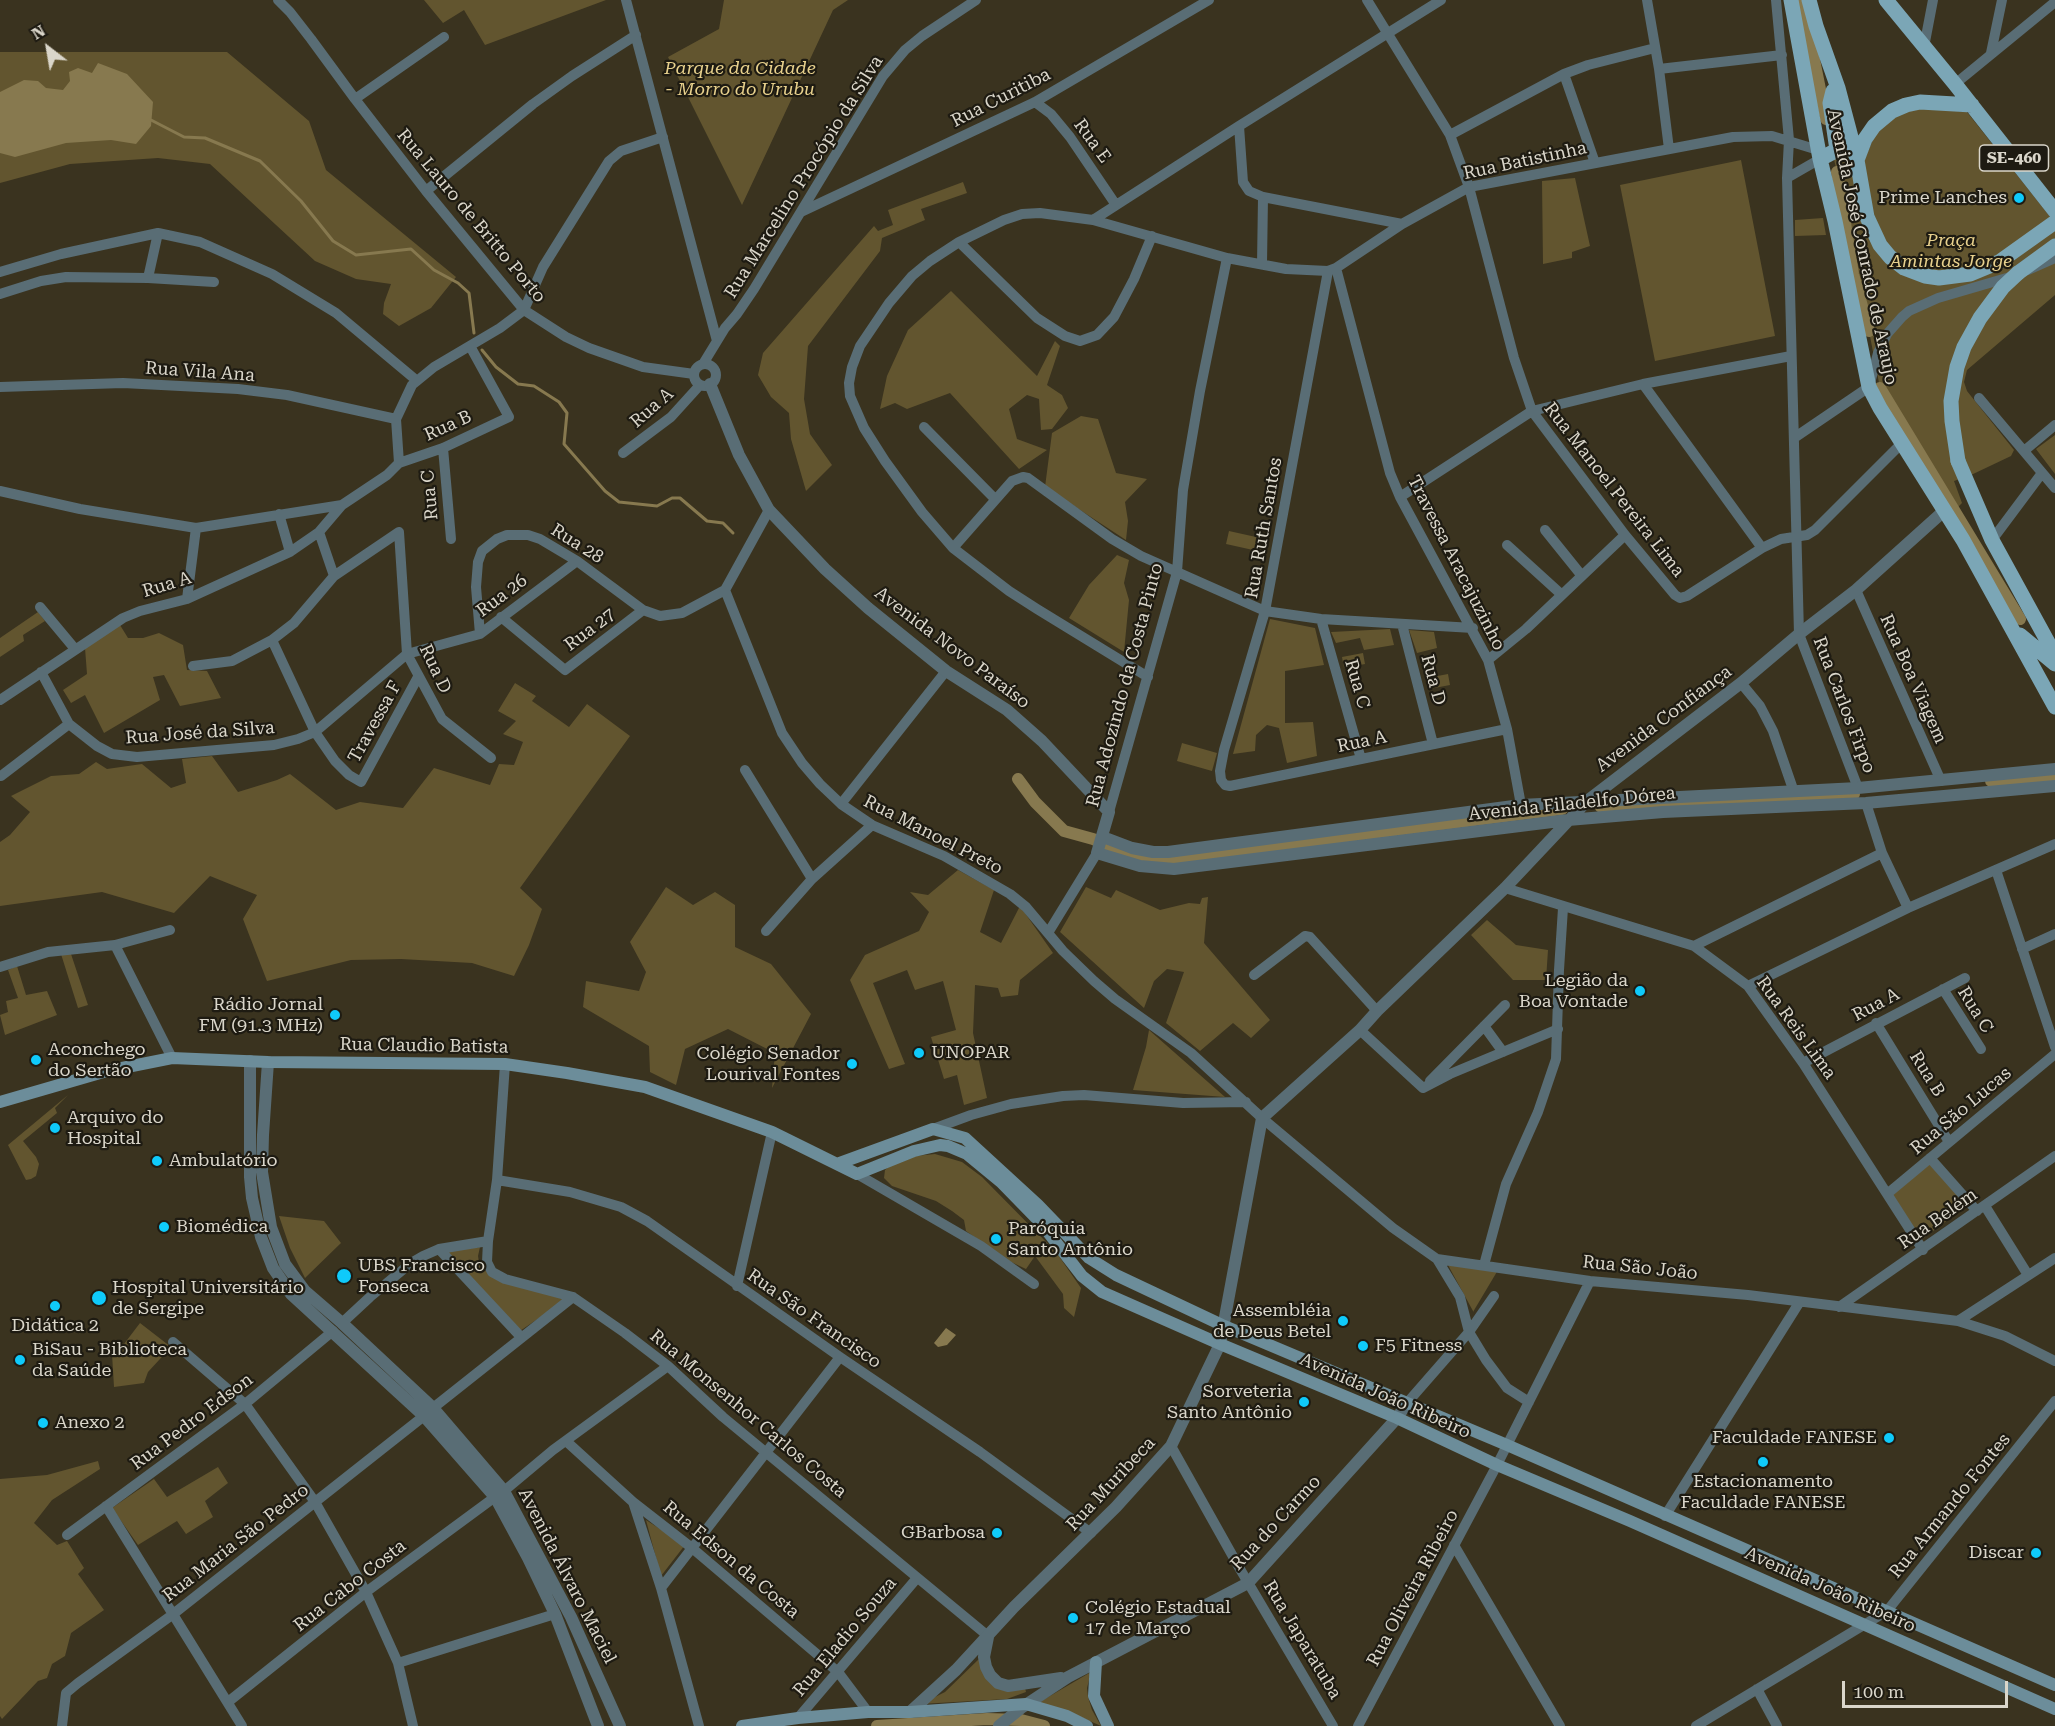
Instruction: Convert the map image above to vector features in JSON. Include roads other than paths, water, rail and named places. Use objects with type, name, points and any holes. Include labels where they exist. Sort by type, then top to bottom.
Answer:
[{"type":"main road","name":"Avenida José Conrado de Araujo","points":[[1791,0],[1819,154],[1869,387],[1946,510],[2055,707]]},
{"type":"main road","name":"Avenida José Conrado de Araujo","points":[[1809,0],[1838,88],[1857,160],[1867,217],[1880,245],[1890,257],[1914,273],[1932,277],[1957,277],[2000,262],[2055,222]]},
{"type":"main road","name":"SE-460","points":[[1886,0],[2055,210]]},
{"type":"main road","points":[[1819,154],[1837,150],[1830,103],[1833,91],[1838,88]]},
{"type":"main road","points":[[1857,160],[1865,139],[1874,126],[1892,111],[1920,102],[1972,105]]},
{"type":"main road","points":[[2055,246],[2003,287],[1980,318],[1964,347],[1957,367],[1951,400],[1958,461],[1992,540],[2055,656]]},
{"type":"main road","points":[[2014,630],[2055,664]]},
{"type":"main road","name":"Rua Claudio Batista","points":[[0,1102],[107,1071],[172,1058],[268,1062],[505,1064],[645,1087],[772,1132],[837,1164]]},
{"type":"main road","points":[[837,1164],[933,1129]]},
{"type":"main road","name":"Avenida João Ribeiro","points":[[933,1129],[960,1136],[974,1145],[1038,1205],[1081,1250],[1102,1267],[1222,1325],[1507,1445],[2055,1685]]},
{"type":"main road","name":"Avenida João Ribeiro","points":[[857,1174],[914,1151],[940,1145],[957,1149],[979,1162],[1001,1182],[1041,1223],[1088,1283],[1112,1296],[1396,1418],[1497,1466],[1630,1521],[2055,1709]]},
{"type":"main road","points":[[837,1164],[857,1174]]},
{"type":"main road","points":[[1096,1662],[1094,1696],[1108,1726]]},
{"type":"main road","points":[[742,1726],[868,1712],[1023,1706],[1067,1716],[1087,1726]]},
{"type":"street","name":"Rua Lauro de Britto Porto","points":[[279,0],[426,191],[524,310],[566,337],[589,348],[643,367],[694,374]]},
{"type":"street","points":[[626,0],[717,341]]},
{"type":"street","name":"Rua Marcelino Procópio da Silva","points":[[703,364],[754,289],[883,76],[905,50],[922,36],[976,0]]},
{"type":"street","name":"Rua Curitiba","points":[[801,212],[1035,102],[1209,0]]},
{"type":"street","name":"Rua Manoel Pereira Lima","points":[[1367,0],[1450,135],[1469,187],[1514,357],[1532,411],[1625,535],[1678,597],[1684,597],[1762,548]]},
{"type":"street","points":[[1093,220],[1441,0]]},
{"type":"street","points":[[1647,0],[1669,149]]},
{"type":"street","name":"Rua Carlos Firpo","points":[[1776,0],[1789,140],[1787,178],[1799,634],[1858,788]]},
{"type":"street","points":[[1924,47],[1933,0]]},
{"type":"street","points":[[1991,53],[2002,0]]},
{"type":"street","points":[[1955,84],[2050,5]]},
{"type":"street","points":[[426,191],[533,104],[636,35]]},
{"type":"street","points":[[355,99],[444,37]]},
{"type":"street","points":[[1450,135],[1564,74],[1588,65],[1655,48]]},
{"type":"street","points":[[1659,69],[1782,55]]},
{"type":"street","points":[[1564,74],[1595,163]]},
{"type":"street","name":"Rua E","points":[[1035,102],[1051,114],[1071,137],[1116,205]]},
{"type":"street","points":[[1239,126],[1243,184],[1249,191],[1263,197],[1402,224]]},
{"type":"street","name":"Rua Batistinha","points":[[1332,269],[1402,224],[1469,187],[1742,137],[1772,136],[1789,140],[1819,154]]},
{"type":"street","points":[[0,491],[80,509],[196,528],[342,505],[387,475],[399,463],[396,419],[407,392],[416,380],[500,328],[524,310],[543,267],[609,161],[621,151],[663,137]]},
{"type":"street","points":[[1787,178],[1819,154]]},
{"type":"street","points":[[1262,264],[1263,197]]},
{"type":"street","points":[[1148,677],[1036,609],[953,548],[922,512],[885,461],[857,415],[850,396],[849,383],[860,346],[889,303],[905,284],[930,261],[959,242],[1004,220],[1022,214],[1040,213],[1093,220],[1227,258],[1286,268],[1332,269]]},
{"type":"street","points":[[148,278],[158,233]]},
{"type":"street","points":[[0,272],[61,254],[158,233],[200,242],[272,274],[336,314],[416,380]]},
{"type":"street","points":[[959,242],[1037,318],[1065,336],[1080,341],[1098,335],[1114,318],[1152,236]]},
{"type":"street","name":"Rua Adozindo da Costa Pinto","points":[[1100,845],[1177,572],[1183,490],[1227,258]]},
{"type":"street","points":[[1794,438],[1869,387],[1878,353],[1887,334],[1893,325],[1909,311],[1938,298],[2006,278],[2055,258]]},
{"type":"street","name":"Travessa Aracajuzinho","points":[[1332,269],[1385,458],[1400,497],[1473,628],[1488,660],[1507,729],[1521,806]]},
{"type":"street","name":"Rua Ruth Santos","points":[[1225,785],[1220,776],[1224,750],[1265,611],[1332,269]]},
{"type":"street","points":[[0,294],[41,281],[66,277],[214,282]]},
{"type":"street","name":"Rua B","points":[[399,463],[443,448],[509,417],[470,346]]},
{"type":"street","points":[[1400,497],[1532,411],[1643,384],[1791,356]]},
{"type":"street","points":[[703,364],[712,367],[715,372],[715,379],[705,384],[695,380],[694,374],[698,366],[703,364]]},
{"type":"street","name":"Rua Vila Ana","points":[[0,387],[123,383],[238,389],[287,395],[396,419]]},
{"type":"street","name":"Rua A","points":[[623,453],[671,417],[705,384]]},
{"type":"street","name":"Avenida Novo Paraíso","points":[[705,384],[769,510],[825,569],[868,608],[946,671],[1007,710],[1042,741],[1108,812]]},
{"type":"street","points":[[1643,384],[1762,548],[1781,539],[1807,535],[1815,530],[1902,443]]},
{"type":"street","points":[[1979,398],[2055,488]]},
{"type":"street","points":[[2024,451],[2055,425]]},
{"type":"street","points":[[924,427],[995,499]]},
{"type":"street","name":"Rua C","points":[[443,448],[451,539]]},
{"type":"street","points":[[1992,540],[2042,473]]},
{"type":"street","points":[[953,548],[1015,479],[1028,478],[1128,549],[1265,611],[1321,619],[1473,628]]},
{"type":"street","name":"Rua A","points":[[0,700],[123,618],[140,611],[187,599],[290,552],[320,532],[342,505]]},
{"type":"street","points":[[725,590],[769,510]]},
{"type":"street","name":"Avenida Confiança","points":[[1262,1118],[1360,1030],[1505,888],[1585,802],[1741,683],[1856,590],[1946,510]]},
{"type":"street","points":[[279,514],[290,552]]},
{"type":"street","points":[[187,599],[196,528]]},
{"type":"street","points":[[1545,530],[1582,576]]},
{"type":"street","points":[[193,666],[232,661],[272,640],[294,623],[334,576],[320,532]]},
{"type":"street","name":"Rua D","points":[[334,576],[399,532],[406,654],[442,719],[491,758]]},
{"type":"street","name":"Rua 28","points":[[480,634],[476,587],[478,562],[482,551],[497,539],[514,534],[540,539],[577,561],[643,610],[660,616],[682,613],[725,590]]},
{"type":"street","points":[[1488,660],[1526,629],[1625,535]]},
{"type":"street","points":[[1507,545],[1562,595]]},
{"type":"street","name":"Rua 26","points":[[406,654],[480,634],[577,561]]},
{"type":"street","name":"Rua Manoel Preto","points":[[725,590],[782,733],[802,763],[841,804],[872,825],[944,856],[981,876],[1026,907],[1094,981],[1115,999],[1191,1053],[1262,1118]]},
{"type":"street","name":"Rua Boa Viagem","points":[[1856,590],[1941,781]]},
{"type":"street","points":[[40,607],[75,649]]},
{"type":"street","name":"Rua 27","points":[[501,617],[565,670],[643,610]]},
{"type":"street","name":"Rua C","points":[[1321,619],[1361,759]]},
{"type":"street","name":"Rua D","points":[[1402,624],[1433,744]]},
{"type":"street","points":[[272,640],[315,732]]},
{"type":"street","name":"Rua José da Silva","points":[[41,672],[69,724],[103,750],[112,754],[137,757],[274,745],[298,739],[315,732],[406,654]]},
{"type":"street","points":[[841,804],[946,671]]},
{"type":"street","name":"Travessa F","points":[[315,732],[335,761],[361,782],[418,677]]},
{"type":"street","points":[[1741,683],[1760,706],[1773,731],[1794,792]]},
{"type":"street","points":[[1,776],[69,724]]},
{"type":"street","name":"Rua A","points":[[1225,785],[1230,786],[1507,729]]},
{"type":"street","name":"Avenida Filadelfo Dórea","points":[[1100,845],[1168,852],[1521,806],[1858,788],[2055,769]]},
{"type":"street","points":[[745,770],[812,879]]},
{"type":"street","name":"Avenida Filadelfo Dórea","points":[[1100,845],[1140,866],[1174,869],[1569,819],[1663,812],[1866,803],[2055,786]]},
{"type":"street","points":[[1866,803],[1882,853],[1908,908]]},
{"type":"street","points":[[766,932],[812,879],[872,825]]},
{"type":"street","points":[[1748,986],[1908,908],[2055,844]]},
{"type":"street","points":[[1048,933],[1100,845]]},
{"type":"street","points":[[1694,946],[1882,853]]},
{"type":"street","points":[[1996,870],[2055,1047]]},
{"type":"street","name":"Rua Reis Lima","points":[[1505,888],[1563,908],[1694,946],[1720,963],[1748,986],[1803,1063],[1923,1250]]},
{"type":"street","points":[[1484,1265],[1512,1168],[1538,1112],[1556,1059],[1563,908]]},
{"type":"street","points":[[0,967],[48,952],[115,945],[170,930]]},
{"type":"street","points":[[2022,949],[2055,934]]},
{"type":"street","points":[[1254,975],[1305,936],[1310,937],[1377,1011]]},
{"type":"street","points":[[115,945],[172,1058]]},
{"type":"street","name":"Rua A","points":[[1803,1063],[1965,978]]},
{"type":"street","name":"Rua C","points":[[1943,989],[1980,1049]]},
{"type":"street","points":[[1423,1088],[1505,1005]]},
{"type":"street","name":"Rua B","points":[[1876,1023],[1949,1142]]},
{"type":"street","points":[[1485,1026],[1503,1052]]},
{"type":"street","points":[[1423,1088],[1450,1074],[1558,1029]]},
{"type":"street","points":[[1360,1030],[1423,1088]]},
{"type":"street","name":"Rua São Lucas","points":[[1887,1194],[2055,1054]]},
{"type":"street","name":"Avenida Álvaro Maciel","points":[[249,1061],[250,1177],[254,1213],[266,1253],[279,1279],[291,1294],[316,1309],[338,1327],[429,1412],[500,1494],[570,1617],[620,1726]]},
{"type":"street","name":"Avenida Álvaro Maciel","points":[[268,1062],[262,1155],[266,1204],[277,1246],[285,1264],[316,1309]]},
{"type":"street","name":"Rua Monsenhor Carlos Costa","points":[[505,1064],[497,1180],[488,1241],[487,1262],[495,1274],[505,1279],[573,1297],[668,1365],[723,1417],[988,1636]]},
{"type":"street","points":[[933,1129],[1011,1104],[1063,1096],[1084,1095],[1183,1103],[1245,1102]]},
{"type":"street","name":"Rua São João","points":[[1262,1118],[1393,1228],[1437,1259],[1590,1281],[1748,1295],[1958,1321],[2005,1336],[2055,1361]]},
{"type":"street","name":"Rua Muribeca","points":[[910,1712],[943,1683],[1014,1607],[1091,1533],[1171,1446],[1220,1344],[1262,1118]]},
{"type":"street","points":[[737,1286],[772,1132]]},
{"type":"street","name":"Rua Belém","points":[[1839,1307],[2055,1156]]},
{"type":"street","points":[[1930,1158],[1981,1209],[2028,1275]]},
{"type":"street","points":[[857,1174],[981,1246],[1034,1284]]},
{"type":"street","name":"Rua São Francisco","points":[[497,1180],[570,1192],[621,1207],[664,1232],[737,1286],[980,1452],[1091,1533]]},
{"type":"street","name":"Rua Pedro Edson","points":[[68,1534],[245,1404],[406,1267],[439,1249],[488,1241]]},
{"type":"street","points":[[439,1249],[521,1337]]},
{"type":"street","points":[[1958,1321],[2055,1258]]},
{"type":"street","points":[[1437,1259],[1460,1297],[1469,1332],[1503,1385],[1529,1402]]},
{"type":"street","points":[[1507,1445],[1590,1281]]},
{"type":"street","name":"Rua do Carmo","points":[[1000,1725],[1023,1706],[1068,1677],[1248,1583],[1396,1418],[1469,1332],[1494,1296]]},
{"type":"street","name":"Rua Maria São Pedro","points":[[62,1726],[66,1693],[172,1615],[573,1297]]},
{"type":"street","points":[[1665,1516],[1799,1303]]},
{"type":"street","points":[[174,1342],[245,1404],[315,1502],[366,1593],[398,1663],[413,1726]]},
{"type":"street","points":[[661,1588],[840,1357]]},
{"type":"street","name":"Rua Cabo Costa","points":[[228,1702],[366,1593],[668,1365]]},
{"type":"street","name":"Rua Armando Fontes","points":[[1696,1726],[1887,1611],[2055,1401]]},
{"type":"street","name":"Rua Edson da Costa","points":[[566,1441],[633,1502],[692,1548],[838,1672],[868,1712]]},
{"type":"street","name":"Rua Oliveira Ribeiro","points":[[1358,1726],[1507,1445]]},
{"type":"street","name":"Rua Japaratuba","points":[[1171,1446],[1248,1583],[1333,1726]]},
{"type":"street","name":"Avenida Álvaro Maciel","points":[[500,1494],[555,1614],[598,1726]]},
{"type":"street","points":[[633,1502],[661,1588],[699,1726]]},
{"type":"street","points":[[106,1506],[242,1726]]},
{"type":"street","points":[[1454,1545],[1560,1726]]},
{"type":"street","name":"Rua Eladio Souza","points":[[798,1718],[917,1578]]},
{"type":"street","points":[[398,1663],[555,1614]]},
{"type":"street","points":[[988,1636],[984,1657],[986,1667],[998,1683],[1008,1686],[1068,1677]]},
{"type":"street","points":[[1757,1689],[1777,1726]]},
{"type":"waterway","points":[[1802,0],[1826,119]]},
{"type":"waterway","points":[[151,120],[184,137],[205,138],[260,161],[301,201],[333,241],[356,255],[411,249],[434,270],[458,283],[469,293],[474,333]]},
{"type":"waterway","points":[[1837,172],[1853,274],[1869,331]]},
{"type":"waterway","points":[[482,350],[496,367],[518,384],[534,386],[559,402],[567,413],[564,444],[605,491],[619,502],[657,506],[672,498],[680,498],[707,521],[723,523],[733,533]]},
{"type":"waterway","points":[[1880,388],[2020,619]]},
{"type":"waterway","points":[[1991,781],[2055,775]]},
{"type":"waterway","points":[[1018,779],[1035,802],[1064,831],[1163,863],[1348,836],[1562,809]]},
{"type":"waterway","points":[[1601,807],[1693,805],[1854,794]]},
{"type":"waterway","points":[[877,1726],[987,1719],[1021,1720],[1044,1726]]},
{"type":"place","name":"Prime Lanches","points":[[2019,198]]},
{"type":"place","name":"Legião da Boa Vontade","points":[[1640,991]]},
{"type":"place","name":"Rádio Jornal FM (91.3 MHz)","points":[[335,1015]]},
{"type":"place","name":"UNOPAR","points":[[919,1053]]},
{"type":"place","name":"Aconchego do Sertão","points":[[36,1060]]},
{"type":"place","name":"Colégio Senador Lourival Fontes","points":[[852,1064]]},
{"type":"place","name":"Arquivo do Hospital","points":[[55,1128]]},
{"type":"place","name":"Ambulatório","points":[[157,1161]]},
{"type":"place","name":"Biomédica","points":[[164,1227]]},
{"type":"place","name":"Paróquia Santo Antônio","points":[[996,1239]]},
{"type":"place","name":"UBS Francisco Fonseca","points":[[344,1276]]},
{"type":"place","name":"Hospital Universitário de Sergipe","points":[[99,1298]]},
{"type":"place","name":"Didática 2","points":[[55,1306]]},
{"type":"place","name":"Assembléia de Deus Betel","points":[[1343,1321]]},
{"type":"place","name":"F5 Fitness","points":[[1363,1346]]},
{"type":"place","name":"BiSau - Biblioteca da Saúde","points":[[20,1360]]},
{"type":"place","name":"Sorveteria Santo Antônio","points":[[1304,1402]]},
{"type":"place","name":"Anexo 2","points":[[43,1423]]},
{"type":"place","name":"Faculdade FANESE","points":[[1889,1438]]},
{"type":"place","name":"Estacionamento Faculdade FANESE","points":[[1763,1462]]},
{"type":"place","name":"GBarbosa","points":[[997,1533]]},
{"type":"place","name":"Discar","points":[[2036,1553]]},
{"type":"place","name":"Colégio Estadual 17 de Março","points":[[1073,1618]]},
{"type":"park label","name":"Parque da Cidade - Morro do Urubu","points":[[740,79]]},
{"type":"park label","name":"Praça Amintas Jorge","points":[[1951,251]]}]
